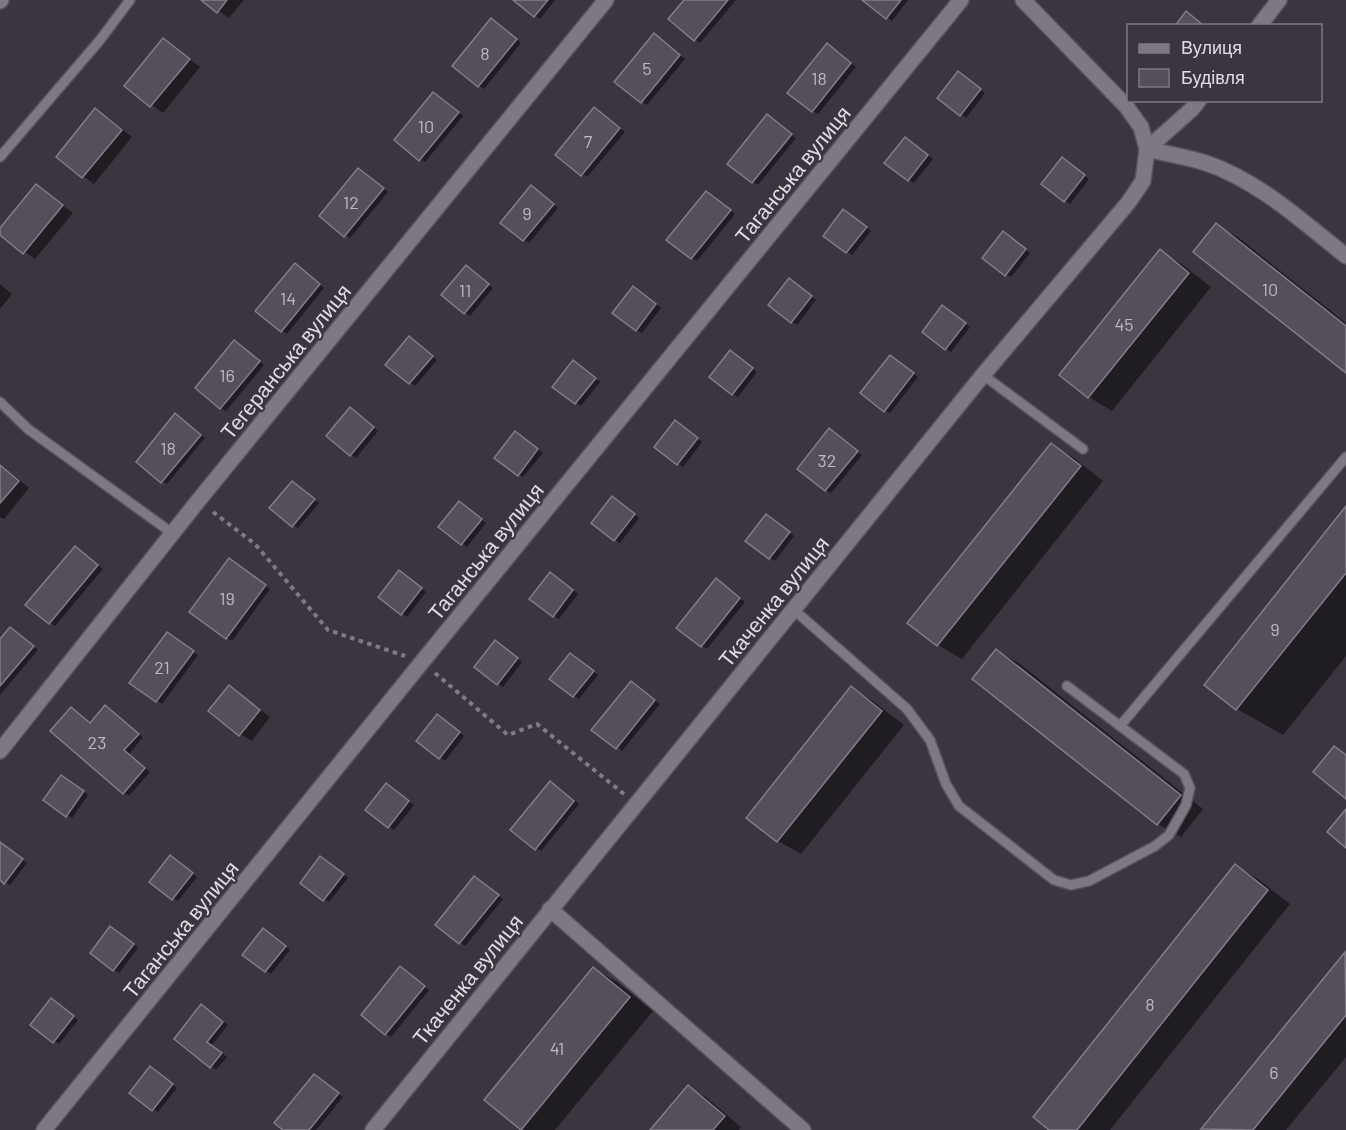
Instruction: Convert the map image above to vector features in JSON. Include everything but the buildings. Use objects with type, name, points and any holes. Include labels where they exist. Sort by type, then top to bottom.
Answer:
[{"type":"street","name":"Тегеранська вулиця","points":[[0,751],[172,533],[606,0]]},
{"type":"street","name":"Таганська вулиця","points":[[44,1130],[961,0]]},
{"type":"street","points":[[1023,0],[1126,106],[1141,127],[1147,149]]},
{"type":"street","points":[[1261,24],[1279,0]]},
{"type":"street","points":[[1147,149],[1197,102]]},
{"type":"street","points":[[1147,149],[1207,163],[1249,183],[1346,256]]},
{"type":"street","name":"Ткаченка вулиця","points":[[373,1130],[982,375],[1128,203],[1143,181],[1147,149]]},
{"type":"street","points":[[550,909],[803,1130]]},
{"type":"lane","points":[[0,157],[100,40],[130,0]]},
{"type":"lane","points":[[982,375],[1083,449]]},
{"type":"lane","points":[[0,402],[28,429],[172,533]]},
{"type":"lane","points":[[1120,726],[1346,457]]},
{"type":"lane","points":[[793,609],[907,710],[930,740],[946,784],[959,806],[1054,880],[1071,885],[1089,881],[1155,846],[1169,835],[1186,805],[1190,788],[1184,774],[1067,686]]},
{"type":"path","points":[[198,501],[255,544],[328,630],[422,662],[508,735],[537,724],[636,803]]}]
